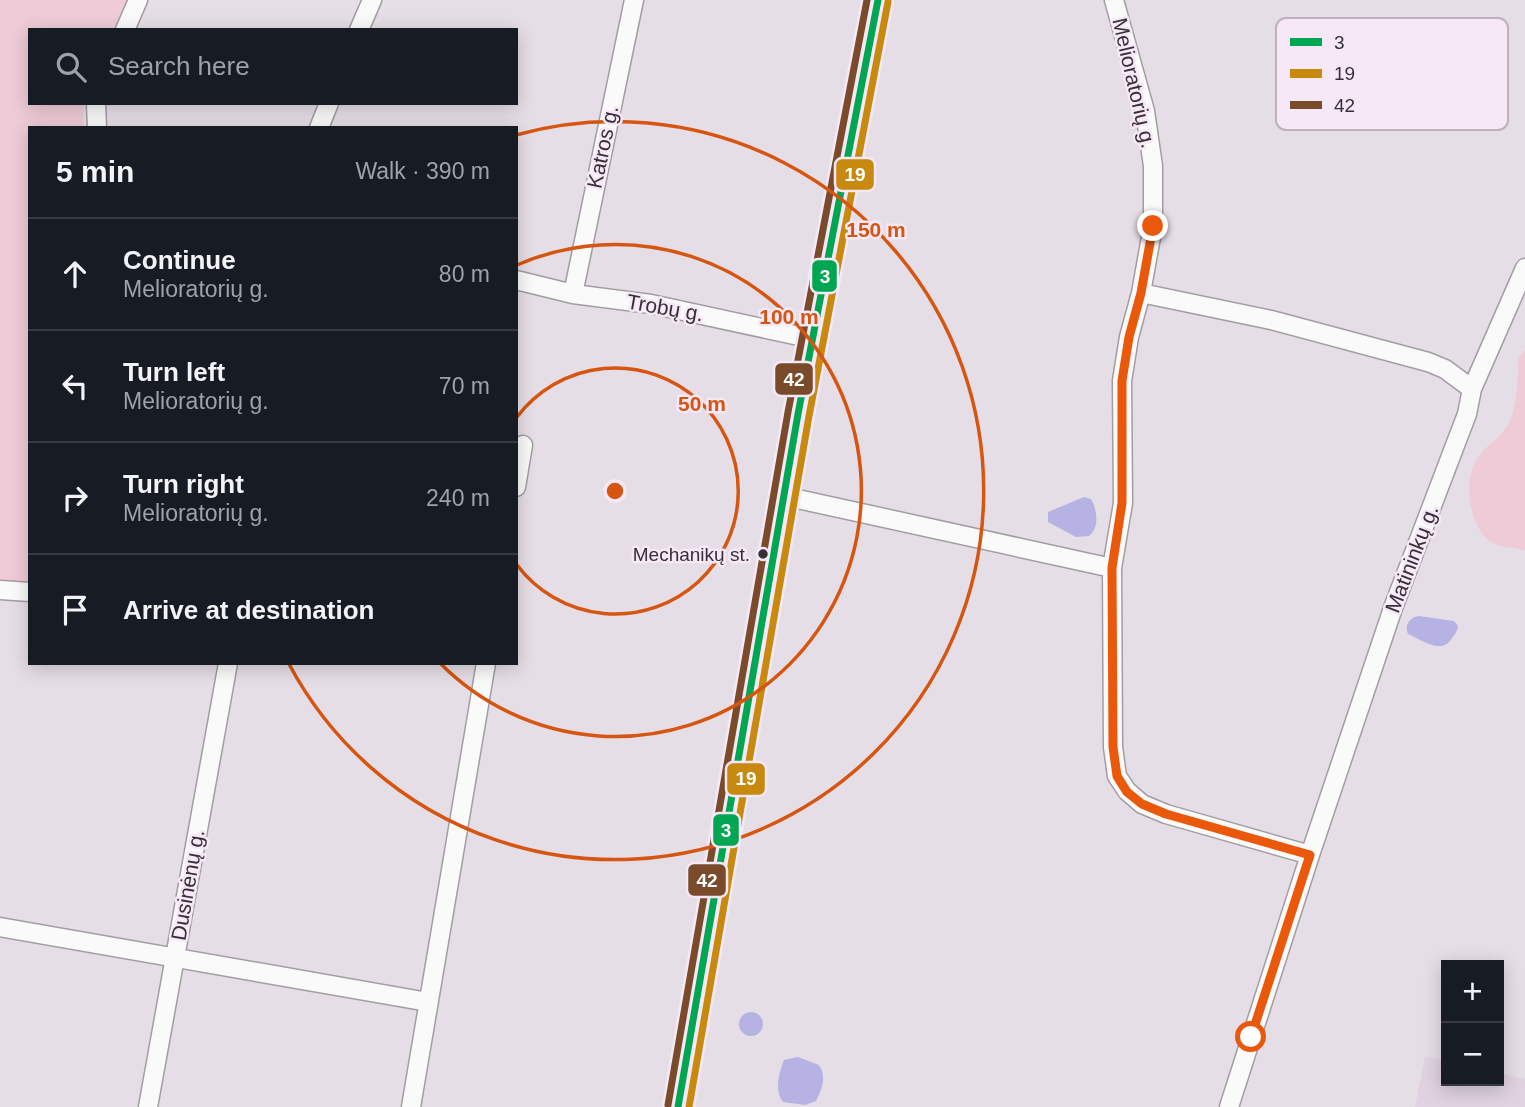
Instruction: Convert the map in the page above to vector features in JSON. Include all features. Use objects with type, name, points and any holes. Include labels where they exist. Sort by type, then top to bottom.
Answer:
[{"type":"main road","points":[[678,1107],[784,496],[878,0]]},
{"type":"street","points":[[126,28],[138,0]]},
{"type":"street","points":[[360,28],[372,0]]},
{"type":"street","name":"Katros g.","points":[[573,294],[634,0]]},
{"type":"street","name":"Melioratorių g.","points":[[1114,0],[1145,111],[1153,166],[1153,226],[1122,381],[1122,503],[1112,568],[1113,747],[1117,776],[1127,792],[1142,804],[1166,814],[1310,855]]},
{"type":"street","points":[[96,105],[97,126]]},
{"type":"street","points":[[320,126],[328,105]]},
{"type":"street","name":"Matininkų g.","points":[[1310,855],[1393,608],[1467,414],[1472,389],[1525,268]]},
{"type":"street","name":"Trobų g.","points":[[518,280],[573,294],[651,304],[813,339]]},
{"type":"street","points":[[1141,293],[1271,320],[1428,362],[1445,369],[1472,389]]},
{"type":"street","points":[[518,475],[523,445]]},
{"type":"street","points":[[784,496],[1112,568]]},
{"type":"street","points":[[0,590],[28,592]]},
{"type":"street","name":"Dusinėnų g.","points":[[148,1107],[228,665]]},
{"type":"street","points":[[411,1107],[486,665]]},
{"type":"street","points":[[1229,1107],[1310,855]]},
{"type":"street","points":[[0,927],[428,1002]]},
{"type":"shaded area","points":[[0,0],[127,0],[115,28],[28,28],[28,105],[84,105],[83,126],[28,126],[28,582],[0,580]]},
{"type":"shaded area","points":[[1525,350],[1525,550],[1489,541],[1476,523],[1469,488],[1470,476],[1479,456],[1501,434],[1512,415],[1519,357]]},
{"type":"shaded area","points":[[1084,497],[1091,499],[1096,513],[1095,528],[1089,536],[1076,537],[1048,522],[1048,512]]},
{"type":"shaded area","points":[[1419,616],[1454,621],[1458,626],[1457,630],[1446,645],[1435,646],[1408,634],[1409,622]]},
{"type":"shaded area","points":[[751,1012],[759,1016],[763,1024],[759,1032],[751,1036],[743,1032],[739,1024],[743,1016]]},
{"type":"shaded area","points":[[1425,1056],[1441,1060],[1441,1086],[1504,1086],[1504,1074],[1525,1079],[1525,1107],[1415,1107]]},
{"type":"shaded area","points":[[798,1057],[819,1065],[823,1074],[822,1088],[816,1101],[805,1105],[783,1102],[778,1087],[784,1060]]},
{"type":"transit line","name":"42","points":[[668,1105],[788,412],[867,0]]},
{"type":"transit line","name":"3","points":[[678,1107],[798,414],[878,0]]},
{"type":"transit line","name":"19","points":[[689,1107],[809,416],[888,2]]},
{"type":"place","name":"Mechanikų st.","points":[[763,554]]},
{"type":"route","points":[[1153,226],[1122,381],[1122,503],[1112,568],[1113,747],[1117,776],[1127,792],[1142,804],[1166,814],[1310,855],[1251,1037]]}]
